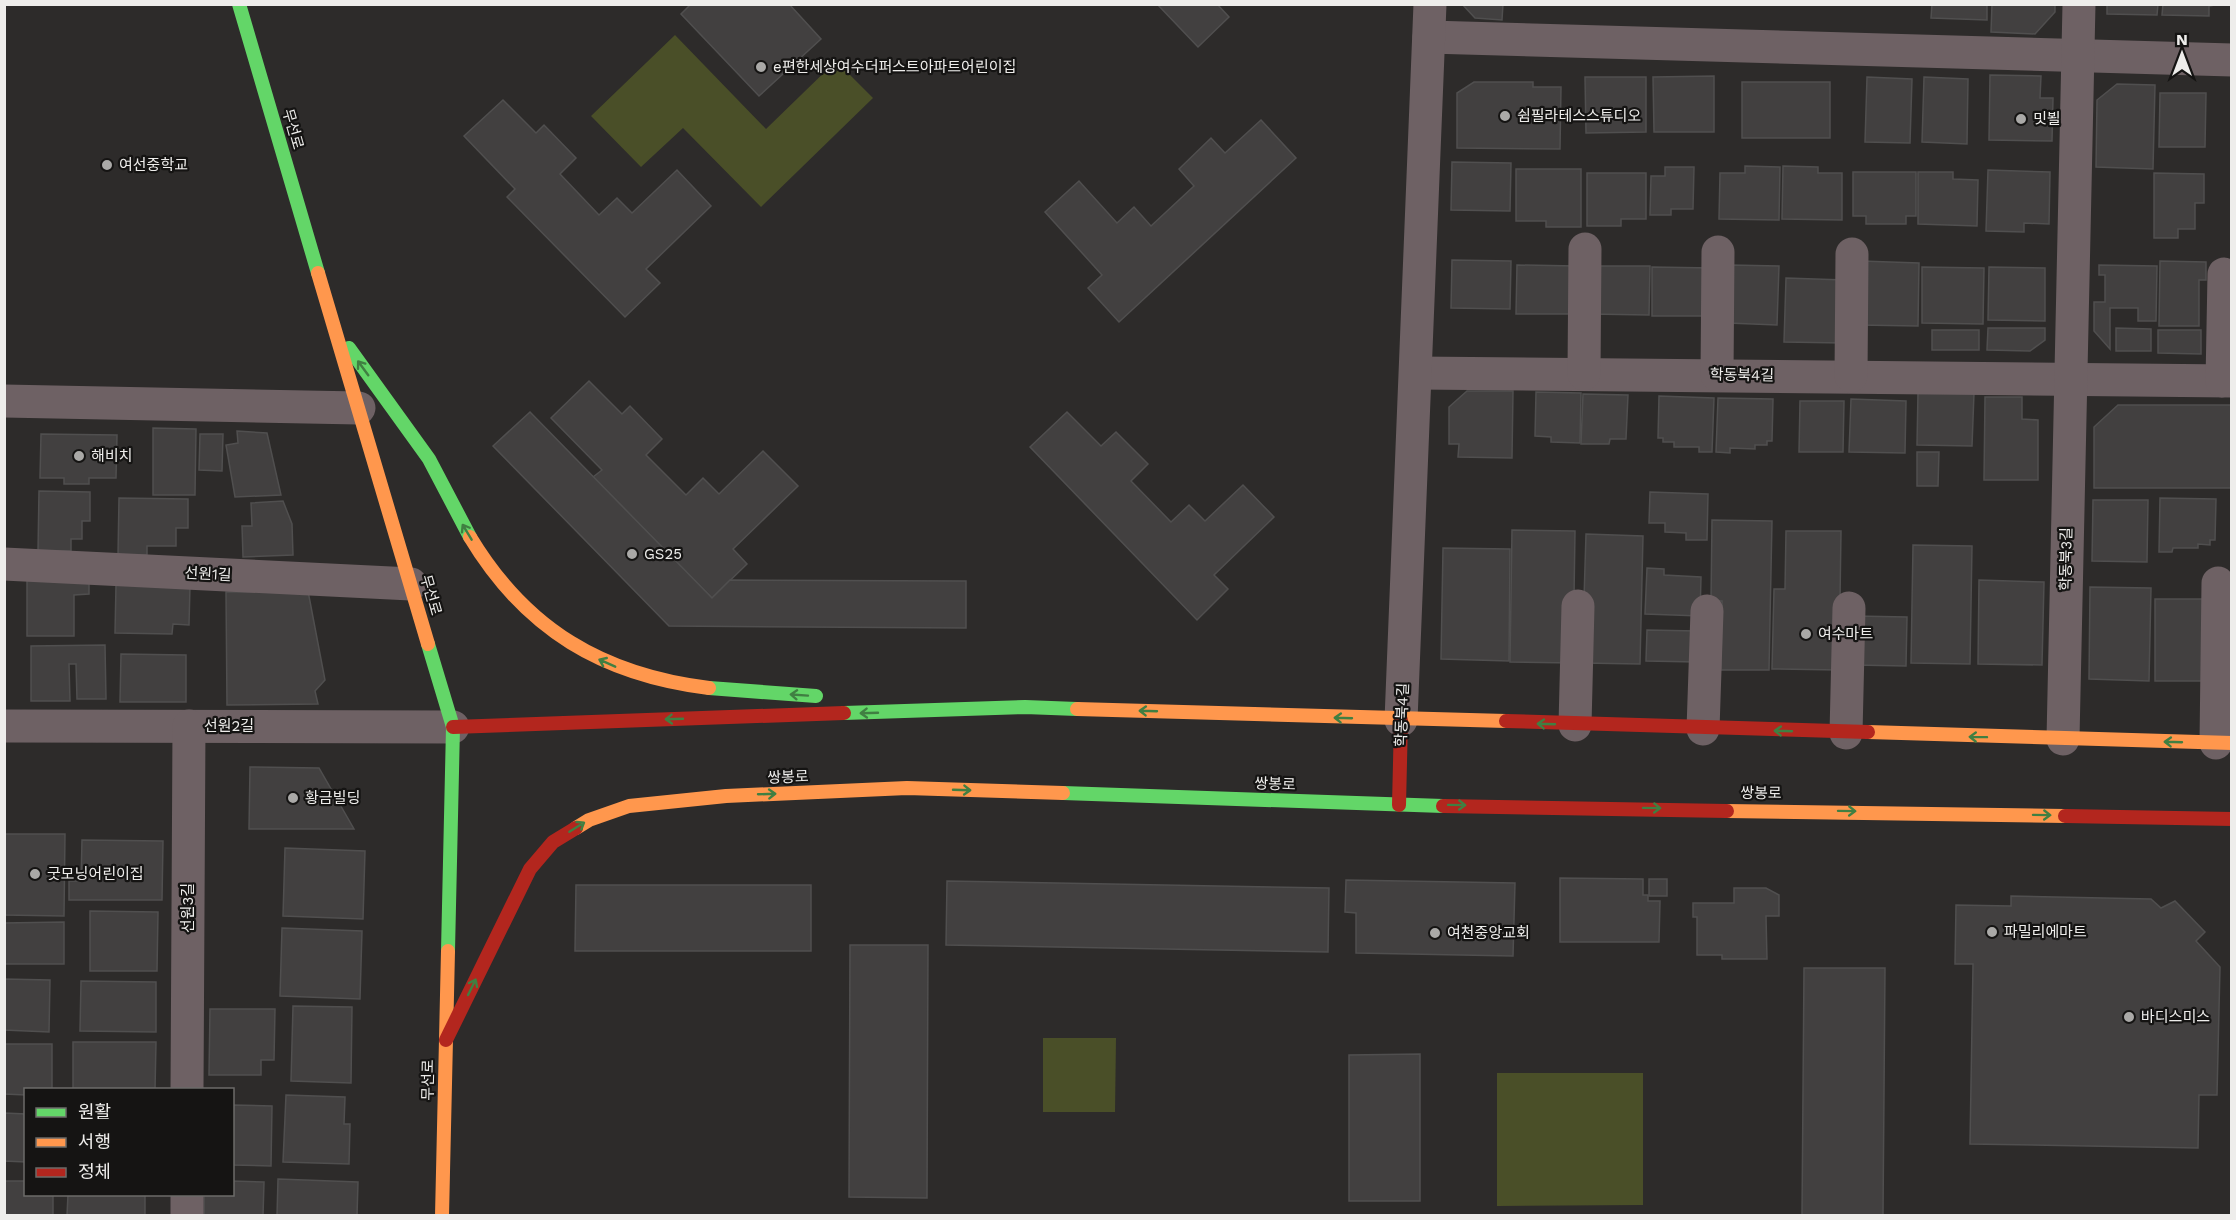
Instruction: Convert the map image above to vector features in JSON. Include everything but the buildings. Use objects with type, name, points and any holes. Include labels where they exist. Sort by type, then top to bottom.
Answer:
[{"type":"street","name":"무선로","points":[[239,4],[453,727],[442,1215]]},
{"type":"street","name":"학동북4길","points":[[1399,805],[1430,4]]},
{"type":"street","name":"학동북3길","points":[[2063,739],[2069,379],[2079,4]]},
{"type":"street","points":[[1429,37],[2232,60]]},
{"type":"street","points":[[1584,374],[1585,249]]},
{"type":"street","points":[[1717,375],[1718,252]]},
{"type":"street","points":[[1851,376],[1852,254]]},
{"type":"street","points":[[2069,379],[2227,381],[2224,274]]},
{"type":"street","points":[[335,328],[430,460],[464,528],[488,562],[523,605],[580,651],[624,670],[695,686],[834,697]]},
{"type":"street","name":"학동북4길","points":[[1416,373],[2069,379]]},
{"type":"street","points":[[4,401],[359,408]]},
{"type":"street","name":"선원1길","points":[[4,564],[411,584]]},
{"type":"street","points":[[858,698],[1025,707],[1401,720],[2224,743],[2218,583]]},
{"type":"street","points":[[1575,725],[1578,606]]},
{"type":"street","points":[[1846,733],[1849,608]]},
{"type":"street","points":[[1703,729],[1707,611]]},
{"type":"street","points":[[453,727],[1025,707]]},
{"type":"street","name":"선원2길","points":[[4,726],[453,727]]},
{"type":"street","name":"선원3길","points":[[187,1088],[189,726]]},
{"type":"street","name":"쌍봉로","points":[[446,1040],[530,869],[553,842],[589,820],[629,806],[726,796],[907,788],[1399,805],[2232,819]]},
{"type":"street","points":[[187,1196],[187,1215]]},
{"type":"green space","points":[[675,35],[766,129],[836,61],[873,98],[761,207],[683,128],[641,167],[591,116]]},
{"type":"green space","points":[[1043,1038],[1116,1038],[1115,1112],[1043,1112]]},
{"type":"green space","points":[[1497,1073],[1643,1073],[1643,1205],[1497,1206]]},
{"type":"traffic: fast","points":[[239,4],[318,273]]},
{"type":"traffic: fast","points":[[349,348],[429,459],[470,537]]},
{"type":"traffic: fast","points":[[428,644],[453,727],[448,951]]},
{"type":"traffic: fast","points":[[709,688],[816,696]]},
{"type":"traffic: fast","points":[[844,713],[1025,707],[1077,709]]},
{"type":"traffic: fast","points":[[1063,793],[1443,806]]},
{"type":"traffic: slow","points":[[318,273],[428,644]]},
{"type":"traffic: slow","points":[[470,537],[492,570],[516,598],[542,622],[571,642],[602,659],[635,672],[671,682],[709,688]]},
{"type":"traffic: slow","points":[[1077,709],[1506,721]]},
{"type":"traffic: slow","points":[[1868,732],[2232,743]]},
{"type":"traffic: slow","points":[[576,828],[589,820],[629,806],[726,796],[907,788],[1063,793]]},
{"type":"traffic: slow","points":[[1727,811],[2065,816]]},
{"type":"traffic: slow","points":[[442,1216],[448,951]]},
{"type":"traffic: jam","points":[[453,727],[844,713]]},
{"type":"traffic: jam","points":[[1399,805],[1401,720]]},
{"type":"traffic: jam","points":[[1506,721],[1868,732]]},
{"type":"traffic: jam","points":[[1443,806],[1727,811]]},
{"type":"traffic: jam","points":[[2065,816],[2232,819]]},
{"type":"traffic: jam","points":[[446,1040],[530,869],[553,842],[576,828]]},
{"type":"place","name":"e편한세상여수더퍼스트아파트어린이집","points":[[761,67]]},
{"type":"place","name":"쉼필라테스스튜디오","points":[[1505,116]]},
{"type":"place","name":"밋뵐","points":[[2021,119]]},
{"type":"place","name":"여선중학교","points":[[107,165]]},
{"type":"place","name":"해비치","points":[[79,456]]},
{"type":"place","name":"GS25","points":[[632,554]]},
{"type":"place","name":"여수마트","points":[[1806,634]]},
{"type":"place","name":"황금빌딩","points":[[293,798]]},
{"type":"place","name":"굿모닝어린이집","points":[[35,874]]},
{"type":"place","name":"파밀리에마트","points":[[1992,932]]},
{"type":"place","name":"여천중앙교회","points":[[1435,933]]},
{"type":"place","name":"바디스미스","points":[[2129,1017]]}]
